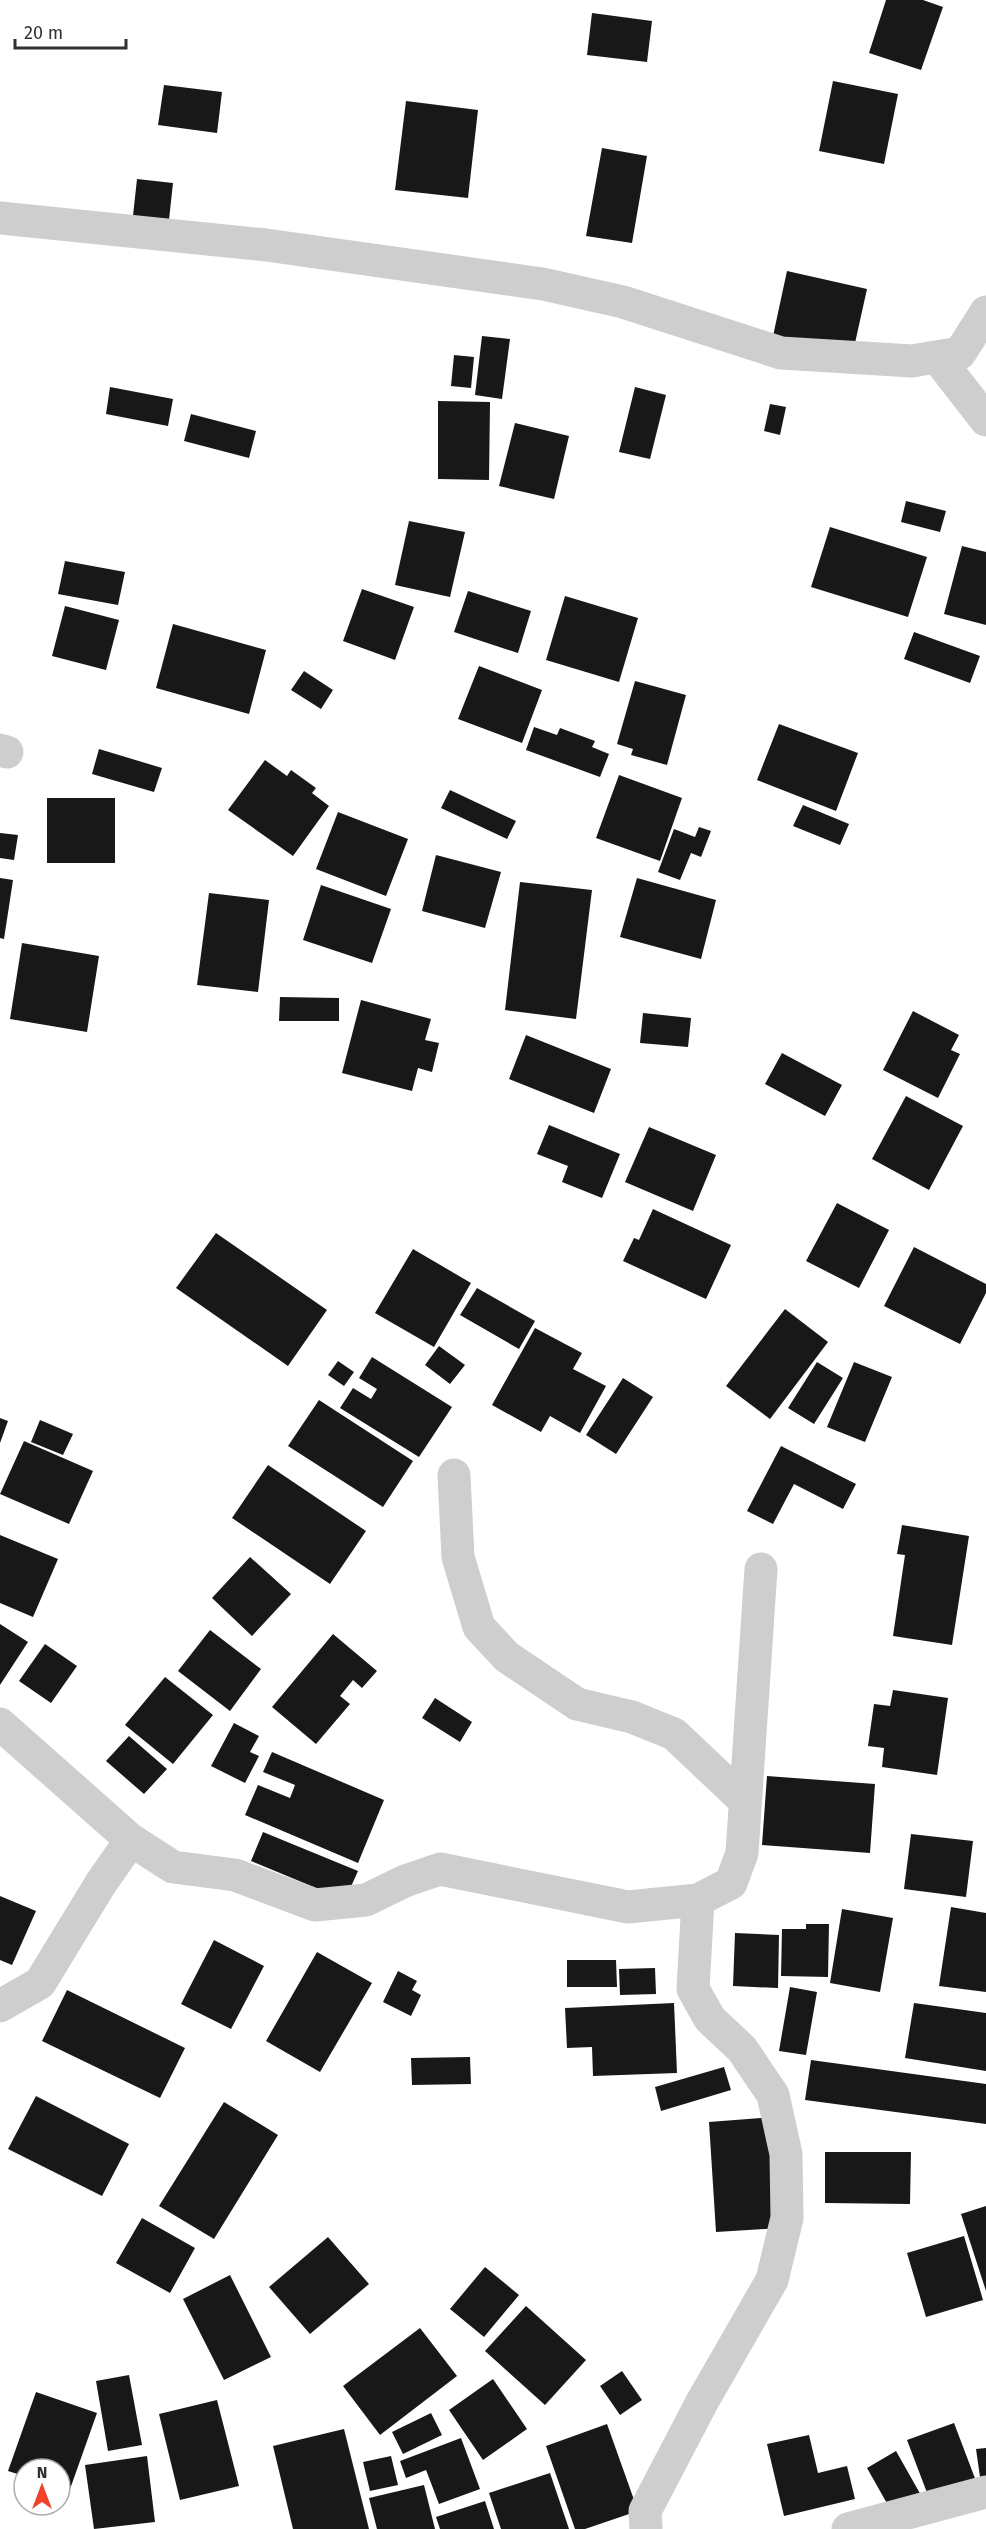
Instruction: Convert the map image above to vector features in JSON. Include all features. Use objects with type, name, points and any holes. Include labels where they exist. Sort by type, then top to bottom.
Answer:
[{"type":"street","points":[[0,218],[266,245],[543,284],[624,302],[781,354],[912,361],[960,353],[986,312]]},
{"type":"street","points":[[937,357],[986,420]]},
{"type":"street","points":[[454,1475],[458,1557],[479,1627],[507,1657],[577,1704],[632,1717],[674,1734],[745,1801]]},
{"type":"street","points":[[0,1724],[131,1840],[173,1867],[235,1875],[315,1905],[366,1900],[405,1881],[440,1869],[628,1906],[698,1900],[731,1883],[741,1853],[761,1569]]},
{"type":"street","points":[[0,2006],[39,1983],[101,1883],[131,1840]]},
{"type":"street","points":[[646,2529],[645,2511],[702,2402],[772,2280],[787,2218],[786,2154],[773,2095],[741,2049],[710,2019],[693,1989],[698,1900]]},
{"type":"street","points":[[848,2529],[986,2492]]},
{"type":"building","points":[[886,0],[923,0],[943,7],[921,70],[869,53]]},
{"type":"building","points":[[592,13],[652,21],[647,62],[587,55]]},
{"type":"building","points":[[833,81],[898,94],[884,164],[819,151]]},
{"type":"building","points":[[164,85],[222,92],[217,133],[158,125]]},
{"type":"building","points":[[406,101],[478,110],[468,198],[395,190]]},
{"type":"building","points":[[602,148],[647,156],[632,243],[586,236]]},
{"type":"building","points":[[137,179],[173,183],[168,229],[132,225]]},
{"type":"building","points":[[787,271],[867,289],[853,352],[773,336]]},
{"type":"building","points":[[482,336],[510,339],[502,399],[475,395]]},
{"type":"building","points":[[454,355],[474,357],[471,388],[451,386]]},
{"type":"building","points":[[110,387],[173,399],[168,426],[106,414]]},
{"type":"building","points":[[635,387],[666,395],[650,459],[619,452]]},
{"type":"building","points":[[438,401],[490,402],[489,480],[438,479]]},
{"type":"building","points":[[770,404],[786,407],[780,435],[764,431]]},
{"type":"building","points":[[191,414],[256,431],[249,458],[184,441]]},
{"type":"building","points":[[515,423],[569,436],[554,499],[499,486]]},
{"type":"building","points":[[906,501],[946,511],[940,532],[901,522]]},
{"type":"building","points":[[409,521],[465,532],[450,597],[395,585]]},
{"type":"building","points":[[830,527],[927,557],[908,617],[811,587]]},
{"type":"building","points":[[962,546],[986,552],[986,625],[944,614]]},
{"type":"building","points":[[65,561],[125,572],[118,605],[58,594]]},
{"type":"building","points":[[362,589],[414,607],[395,660],[343,641]]},
{"type":"building","points":[[468,591],[531,611],[518,653],[454,632]]},
{"type":"building","points":[[565,596],[638,618],[619,682],[546,660]]},
{"type":"building","points":[[65,606],[119,620],[106,670],[52,656]]},
{"type":"building","points":[[173,624],[266,650],[249,714],[156,688]]},
{"type":"building","points":[[914,632],[980,656],[970,683],[904,659]]},
{"type":"building","points":[[479,666],[542,690],[522,743],[458,719]]},
{"type":"building","points":[[304,671],[333,690],[321,709],[291,690]]},
{"type":"building","points":[[635,681],[686,695],[667,765],[631,755],[633,749],[617,744]]},
{"type":"building","points":[[779,724],[858,753],[836,811],[757,780]]},
{"type":"building","points":[[534,727],[557,735],[560,728],[595,741],[592,747],[609,754],[600,777],[526,750]]},
{"type":"building","points":[[99,749],[162,768],[154,792],[92,774]]},
{"type":"building","points":[[265,760],[287,776],[291,770],[316,788],[312,793],[329,806],[293,856],[228,810]]},
{"type":"building","points":[[619,775],[682,798],[660,861],[596,838]]},
{"type":"building","points":[[450,790],[516,821],[507,839],[441,808]]},
{"type":"building","points":[[47,798],[115,798],[115,863],[47,863]]},
{"type":"building","points":[[803,805],[849,824],[840,845],[793,826]]},
{"type":"building","points":[[338,812],[408,839],[386,896],[316,869]]},
{"type":"building","points":[[699,827],[711,831],[701,857],[691,853],[680,880],[658,872],[674,829],[695,837]]},
{"type":"building","points":[[0,833],[18,835],[14,860],[0,858]]},
{"type":"building","points":[[436,855],[501,872],[485,928],[422,911]]},
{"type":"building","points":[[0,878],[13,880],[4,939],[0,938]]},
{"type":"building","points":[[637,878],[716,900],[701,959],[620,937]]},
{"type":"building","points":[[520,882],[592,890],[576,1019],[505,1010]]},
{"type":"building","points":[[321,885],[391,909],[372,963],[303,940]]},
{"type":"building","points":[[209,893],[269,900],[258,992],[197,985]]},
{"type":"building","points":[[22,943],[99,956],[87,1032],[10,1019]]},
{"type":"building","points":[[280,997],[339,998],[339,1021],[279,1021]]},
{"type":"building","points":[[361,1000],[431,1019],[425,1040],[439,1043],[432,1072],[418,1068],[412,1091],[342,1073]]},
{"type":"building","points":[[913,1011],[959,1035],[951,1050],[960,1054],[938,1098],[883,1070]]},
{"type":"building","points":[[643,1013],[691,1018],[688,1047],[640,1043]]},
{"type":"building","points":[[526,1035],[611,1069],[594,1113],[509,1079]]},
{"type":"building","points":[[782,1053],[842,1085],[825,1116],[765,1084]]},
{"type":"building","points":[[906,1096],[963,1126],[929,1190],[872,1159]]},
{"type":"building","points":[[549,1125],[620,1154],[602,1198],[562,1182],[568,1166],[537,1154]]},
{"type":"building","points":[[649,1127],[716,1155],[693,1211],[625,1182]]},
{"type":"building","points":[[837,1203],[889,1230],[859,1288],[806,1261]]},
{"type":"building","points":[[653,1209],[731,1245],[706,1299],[623,1261],[634,1238],[639,1240]]},
{"type":"building","points":[[216,1233],[327,1310],[288,1366],[176,1288]]},
{"type":"building","points":[[914,1247],[986,1284],[986,1293],[960,1344],[884,1306]]},
{"type":"building","points":[[413,1249],[471,1283],[434,1347],[375,1313]]},
{"type":"building","points":[[477,1288],[535,1321],[519,1349],[460,1315]]},
{"type":"building","points":[[785,1309],[828,1342],[770,1419],[726,1386]]},
{"type":"building","points":[[535,1328],[582,1353],[573,1369],[606,1386],[580,1433],[550,1416],[541,1432],[492,1405]]},
{"type":"building","points":[[439,1346],[465,1365],[450,1384],[425,1365]]},
{"type":"building","points":[[372,1357],[452,1407],[419,1457],[340,1408],[353,1388],[371,1399],[377,1389],[359,1378]]},
{"type":"building","points":[[338,1361],[354,1372],[344,1386],[328,1375]]},
{"type":"building","points":[[817,1362],[843,1378],[814,1424],[788,1408]]},
{"type":"building","points":[[854,1362],[892,1377],[865,1442],[827,1427]]},
{"type":"building","points":[[623,1378],[653,1397],[616,1454],[586,1435]]},
{"type":"building","points":[[319,1400],[413,1461],[383,1507],[288,1446]]},
{"type":"building","points":[[0,1418],[8,1421],[0,1443]]},
{"type":"building","points":[[40,1420],[73,1434],[63,1455],[31,1442]]},
{"type":"building","points":[[24,1441],[93,1471],[69,1524],[0,1494]]},
{"type":"building","points":[[781,1446],[856,1484],[843,1509],[794,1484],[773,1524],[747,1511]]},
{"type":"building","points":[[268,1465],[366,1531],[330,1584],[232,1518]]},
{"type":"building","points":[[902,1525],[969,1536],[952,1645],[893,1636],[905,1555],[897,1554]]},
{"type":"building","points":[[0,1535],[58,1559],[33,1617],[0,1603]]},
{"type":"building","points":[[250,1557],[291,1594],[252,1636],[212,1598]]},
{"type":"building","points":[[0,1624],[28,1642],[0,1685]]},
{"type":"building","points":[[210,1630],[261,1669],[230,1711],[178,1671]]},
{"type":"building","points":[[333,1634],[377,1671],[362,1688],[353,1680],[340,1696],[350,1704],[316,1744],[272,1707]]},
{"type":"building","points":[[45,1644],[77,1666],[51,1703],[19,1681]]},
{"type":"building","points":[[165,1677],[213,1715],[173,1764],[125,1725]]},
{"type":"building","points":[[893,1690],[948,1698],[937,1775],[882,1767],[884,1748],[868,1746],[874,1704],[890,1706]]},
{"type":"building","points":[[435,1698],[472,1722],[460,1742],[422,1718]]},
{"type":"building","points":[[234,1723],[259,1736],[250,1752],[259,1756],[245,1783],[211,1766]]},
{"type":"building","points":[[129,1736],[167,1769],[144,1794],[106,1761]]},
{"type":"building","points":[[272,1752],[384,1800],[358,1863],[245,1815],[258,1785],[290,1798],[295,1785],[263,1772]]},
{"type":"building","points":[[767,1776],[875,1784],[870,1853],[762,1845]]},
{"type":"building","points":[[263,1832],[358,1871],[345,1900],[251,1861]]},
{"type":"building","points":[[911,1834],[973,1841],[966,1897],[904,1889]]},
{"type":"building","points":[[0,1896],[36,1911],[12,1965],[0,1960]]},
{"type":"building","points":[[951,1907],[986,1913],[986,1992],[939,1986]]},
{"type":"building","points":[[842,1909],[893,1918],[880,1992],[830,1983]]},
{"type":"building","points":[[806,1924],[829,1924],[828,1977],[781,1976],[782,1929],[806,1929]]},
{"type":"building","points":[[735,1933],[779,1935],[778,1988],[733,1986]]},
{"type":"building","points":[[214,1940],[264,1966],[231,2029],[181,2004]]},
{"type":"building","points":[[317,1952],[372,1983],[320,2072],[266,2041]]},
{"type":"building","points":[[567,1960],[616,1960],[617,1987],[567,1987]]},
{"type":"building","points":[[655,1968],[656,1994],[620,1995],[619,1969]]},
{"type":"building","points":[[398,1971],[417,1981],[412,1990],[421,1995],[411,2016],[383,2002]]},
{"type":"building","points":[[790,1987],[817,1992],[806,2055],[779,2051]]},
{"type":"building","points":[[67,1990],[185,2048],[160,2098],[42,2041]]},
{"type":"building","points":[[674,2003],[677,2073],[593,2076],[592,2047],[567,2048],[565,2008]]},
{"type":"building","points":[[914,2003],[986,2013],[986,2071],[905,2058]]},
{"type":"building","points":[[470,2057],[471,2084],[412,2085],[411,2058]]},
{"type":"building","points":[[811,2060],[986,2084],[986,2124],[805,2100]]},
{"type":"building","points":[[724,2067],[731,2090],[661,2111],[655,2087]]},
{"type":"building","points":[[36,2096],[129,2144],[102,2196],[8,2149]]},
{"type":"building","points":[[224,2102],[278,2135],[214,2239],[159,2206]]},
{"type":"building","points":[[775,2117],[781,2228],[716,2232],[709,2122]]},
{"type":"building","points":[[825,2152],[911,2152],[910,2204],[825,2203]]},
{"type":"building","points":[[986,2206],[986,2291],[961,2214]]},
{"type":"building","points":[[142,2218],[195,2248],[170,2293],[116,2263]]},
{"type":"building","points":[[964,2236],[983,2300],[926,2317],[907,2253]]},
{"type":"building","points":[[328,2237],[369,2284],[310,2334],[269,2287]]},
{"type":"building","points":[[485,2267],[519,2295],[484,2337],[450,2309]]},
{"type":"building","points":[[230,2275],[271,2357],[224,2380],[183,2299]]},
{"type":"building","points":[[526,2306],[586,2360],[545,2405],[485,2351]]},
{"type":"building","points":[[420,2328],[457,2376],[380,2435],[343,2386]]},
{"type":"building","points":[[622,2371],[642,2400],[620,2415],[600,2386]]},
{"type":"building","points":[[129,2375],[142,2445],[108,2451],[96,2381]]},
{"type":"building","points":[[493,2379],[527,2429],[483,2460],[449,2410]]},
{"type":"building","points":[[36,2392],[97,2413],[72,2484],[72,2457],[13,2457]]},
{"type":"building","points":[[217,2400],[239,2486],[180,2500],[159,2414]]},
{"type":"building","points":[[431,2413],[442,2435],[403,2454],[392,2432]]},
{"type":"building","points":[[954,2423],[976,2481],[929,2498],[907,2440]]},
{"type":"building","points":[[607,2424],[638,2511],[585,2529],[575,2529],[546,2446]]},
{"type":"building","points":[[344,2429],[369,2529],[293,2529],[273,2446]]},
{"type":"building","points":[[809,2435],[818,2473],[847,2466],[855,2499],[784,2516],[767,2444]]},
{"type":"building","points":[[461,2438],[480,2489],[439,2504],[426,2470],[406,2478],[400,2461]]},
{"type":"building","points":[[986,2448],[986,2484],[981,2484],[976,2449]]},
{"type":"building","points":[[896,2451],[922,2497],[893,2514],[867,2468]]},
{"type":"building","points":[[147,2456],[155,2522],[94,2529],[85,2465]]},
{"type":"building","points":[[391,2456],[398,2485],[370,2491],[363,2462]]},
{"type":"building","points":[[12,2460],[12,2472],[8,2471]]},
{"type":"building","points":[[550,2473],[569,2529],[501,2529],[489,2493]]},
{"type":"building","points":[[424,2485],[435,2529],[377,2529],[369,2498]]},
{"type":"building","points":[[485,2501],[494,2529],[440,2529],[436,2517]]}]
